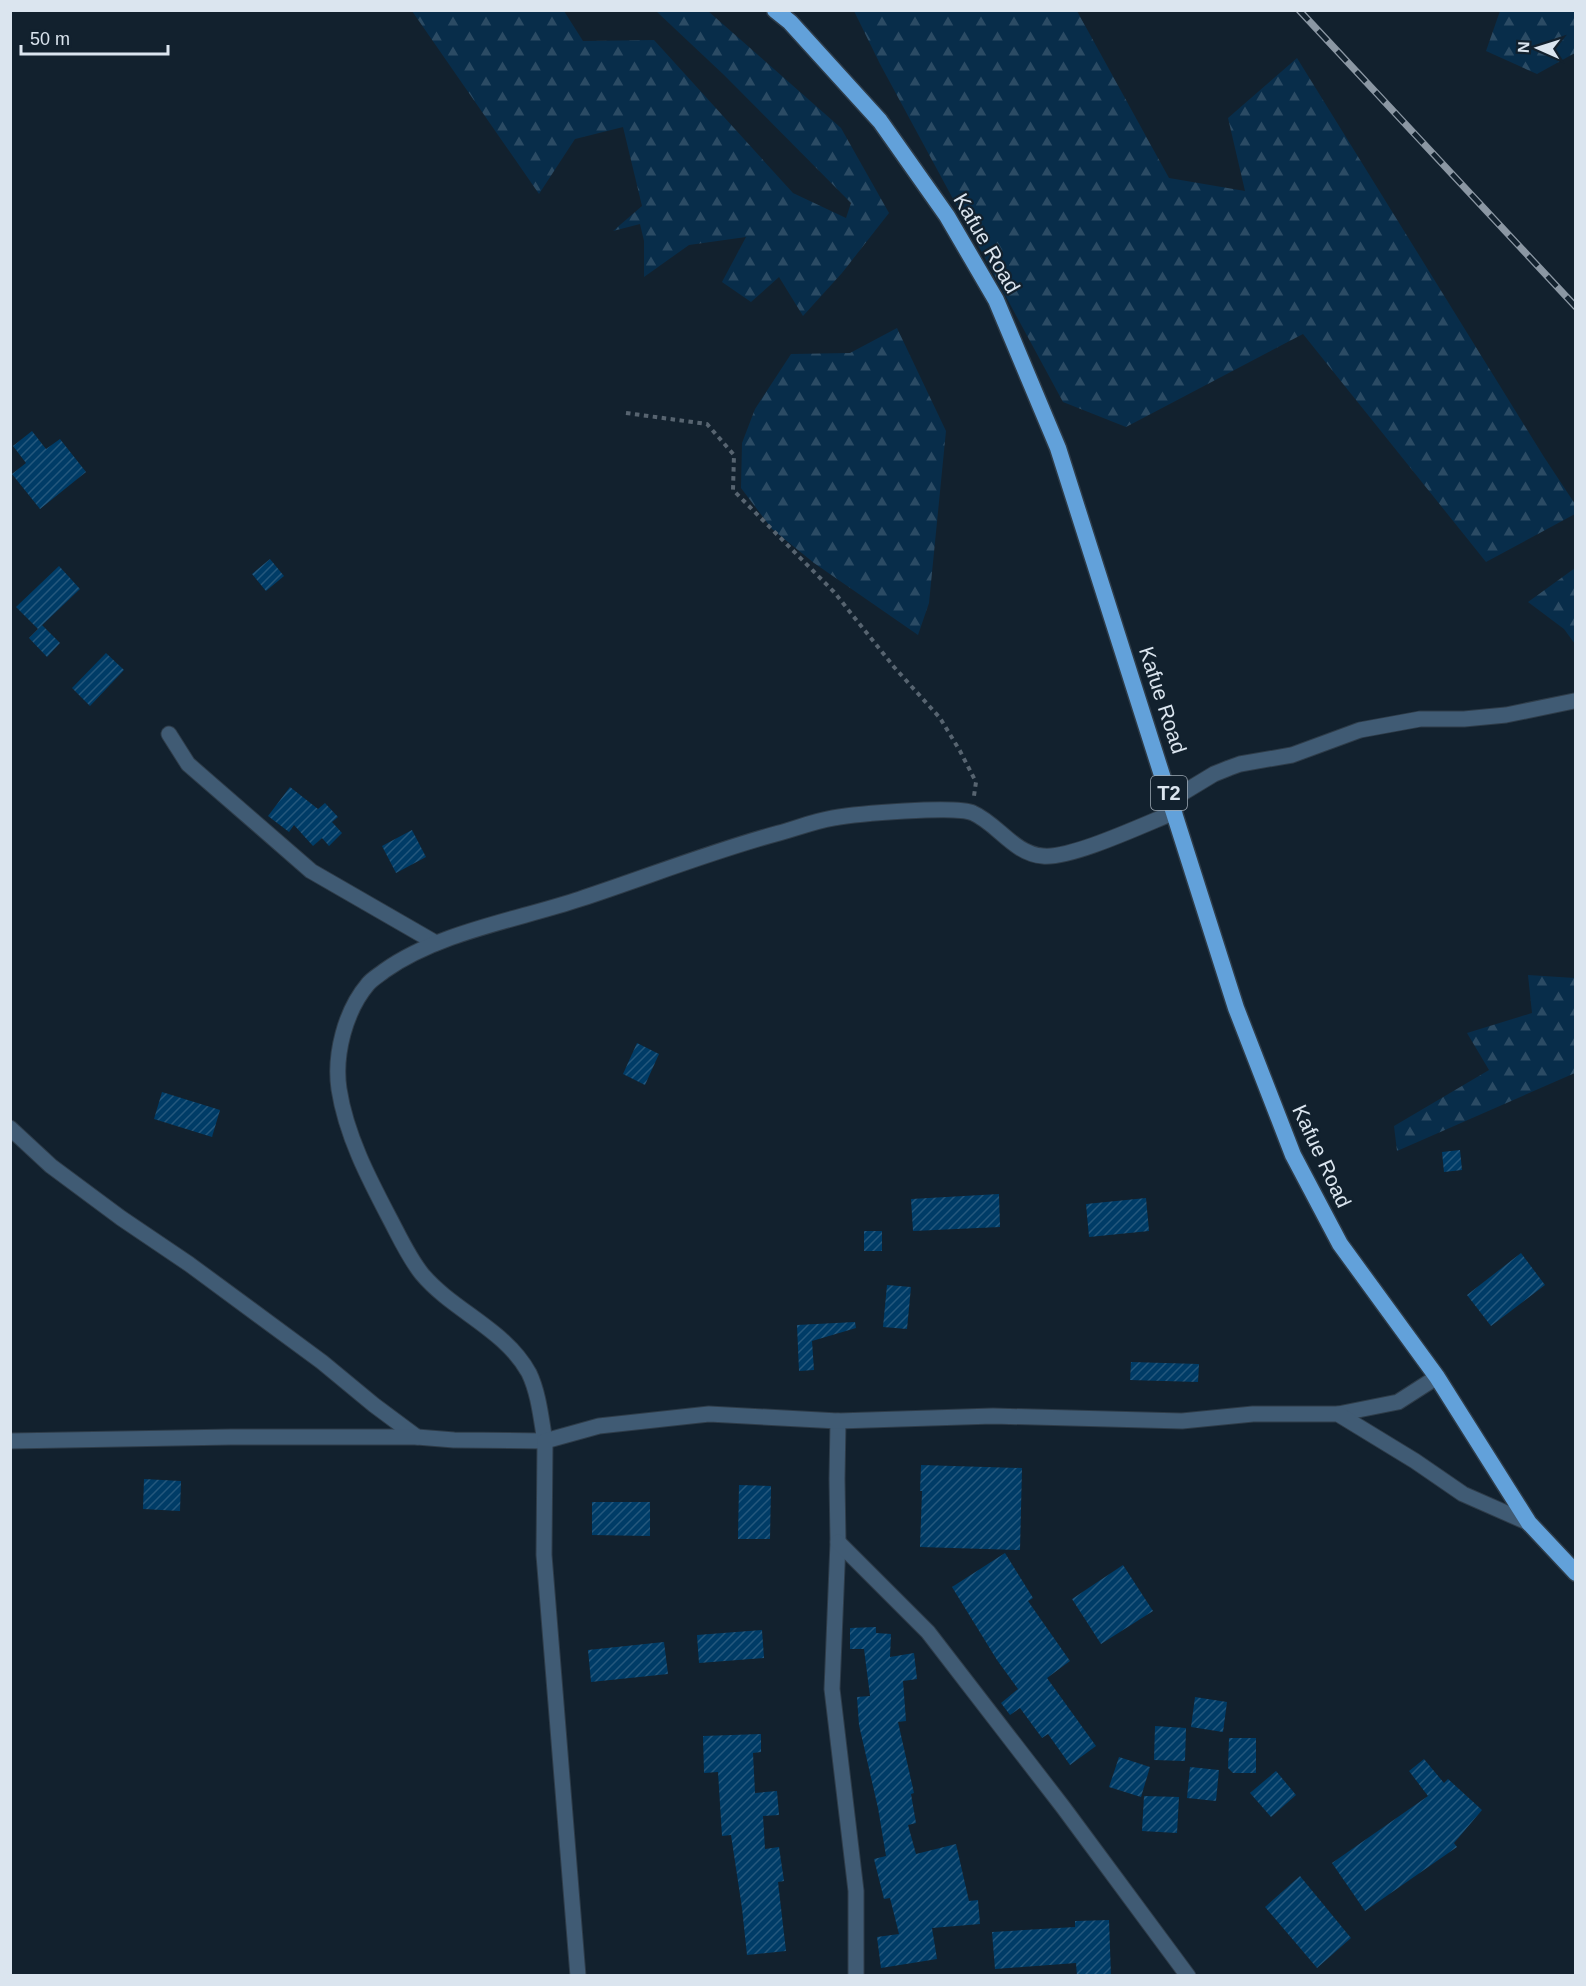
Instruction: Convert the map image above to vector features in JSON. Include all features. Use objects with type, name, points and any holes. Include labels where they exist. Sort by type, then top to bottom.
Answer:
[{"type":"highway","name":"Kafue Road","points":[[775,10],[790,22],[880,122],[947,216],[996,300],[1058,448],[1236,1008],[1293,1155],[1340,1244],[1437,1377],[1529,1523],[1575,1573]]},
{"type":"street","points":[[578,1976],[544,1555],[545,1441],[537,1394],[528,1373],[501,1338],[439,1291],[421,1273],[403,1245],[375,1192],[350,1132],[339,1089],[339,1052],[351,1011],[369,982],[402,958],[436,943],[580,899],[739,844],[834,818],[950,808],[971,812],[1004,834],[1024,852],[1045,857],[1071,853],[1173,806],[1214,774],[1240,764],[1292,755],[1360,730],[1420,719],[1506,715],[1574,701]]},
{"type":"street","points":[[169,734],[188,764],[311,872],[436,943]]},
{"type":"street","points":[[10,1128],[51,1166],[322,1362],[374,1406],[417,1437]]},
{"type":"street","points":[[10,1441],[231,1437],[417,1437],[454,1440],[545,1441],[599,1426],[709,1414],[838,1421],[993,1416],[1182,1421],[1253,1414],[1338,1414],[1398,1402],[1437,1377]]},
{"type":"street","points":[[1338,1414],[1415,1461],[1463,1494],[1529,1523]]},
{"type":"street","points":[[838,1421],[838,1542],[831,1689],[856,1891],[856,1976]]},
{"type":"street","points":[[838,1542],[928,1632],[1063,1807],[1188,1976]]},
{"type":"path","points":[[626,413],[707,424],[734,455],[733,490],[834,592],[894,667],[940,718],[976,782],[971,812]]},
{"type":"green space","points":[[412,11],[564,11],[583,41],[654,40],[793,193],[846,218],[851,203],[724,75],[656,11],[708,11],[841,128],[889,213],[842,273],[803,316],[779,277],[751,302],[722,282],[746,237],[689,245],[644,277],[644,241],[640,224],[613,231],[642,206],[623,127],[575,139],[539,194]]},
{"type":"green space","points":[[854,11],[1077,11],[1169,178],[1245,191],[1228,118],[1297,58],[1575,504],[1575,514],[1486,562],[1303,334],[1126,427],[1063,402],[880,64]]},
{"type":"green space","points":[[1500,11],[1575,11],[1575,53],[1537,74],[1486,51]]},
{"type":"green space","points":[[897,328],[946,431],[929,603],[918,635],[814,563],[772,529],[741,488],[742,443],[755,409],[791,354],[850,353]]},
{"type":"green space","points":[[1575,568],[1575,644],[1564,629],[1528,602]]},
{"type":"green space","points":[[1528,975],[1575,978],[1575,1073],[1397,1151],[1394,1126],[1489,1070],[1467,1033],[1532,1013]]},
{"type":"building","points":[[32,431],[46,449],[60,439],[86,472],[40,509],[12,474],[26,463],[13,446]]},
{"type":"building","points":[[270,559],[284,576],[266,591],[252,574]]},
{"type":"building","points":[[59,566],[80,589],[38,629],[16,607]]},
{"type":"building","points":[[42,625],[60,643],[47,657],[29,638]]},
{"type":"building","points":[[106,653],[124,670],[90,706],[72,688]]},
{"type":"building","points":[[290,787],[318,809],[325,803],[338,817],[332,822],[342,833],[329,846],[322,838],[313,846],[294,825],[289,832],[268,816]]},
{"type":"building","points":[[412,830],[426,857],[396,873],[382,846]]},
{"type":"building","points":[[637,1043],[659,1054],[645,1085],[623,1074]]},
{"type":"building","points":[[162,1092],[220,1110],[212,1137],[154,1119]]},
{"type":"building","points":[[1460,1150],[1462,1170],[1444,1172],[1442,1152]]},
{"type":"building","points":[[999,1194],[1000,1227],[913,1231],[911,1199]]},
{"type":"building","points":[[1146,1198],[1149,1231],[1089,1237],[1086,1204]]},
{"type":"building","points":[[864,1231],[882,1231],[882,1251],[864,1251]]},
{"type":"building","points":[[1521,1253],[1545,1285],[1491,1326],[1467,1295]]},
{"type":"building","points":[[887,1285],[911,1287],[907,1329],[883,1327]]},
{"type":"building","points":[[855,1322],[856,1328],[812,1341],[814,1370],[799,1371],[797,1325]]},
{"type":"building","points":[[1131,1362],[1199,1364],[1198,1382],[1130,1380]]},
{"type":"building","points":[[921,1465],[1022,1468],[1020,1550],[920,1547]]},
{"type":"building","points":[[144,1479],[181,1481],[180,1511],[143,1509]]},
{"type":"building","points":[[739,1485],[771,1486],[770,1539],[738,1539]]},
{"type":"building","points":[[592,1502],[650,1502],[650,1536],[592,1535]]},
{"type":"building","points":[[1005,1553],[1033,1598],[1028,1601],[1070,1661],[1047,1678],[1096,1746],[1070,1765],[1048,1734],[1042,1738],[1020,1708],[1010,1715],[1001,1703],[1018,1689],[997,1660],[952,1587]]},
{"type":"building","points":[[1123,1565],[1153,1611],[1101,1644],[1072,1599]]},
{"type":"building","points":[[876,1627],[876,1633],[891,1634],[890,1657],[914,1653],[917,1679],[903,1681],[906,1721],[898,1722],[914,1793],[911,1794],[916,1823],[908,1825],[916,1854],[956,1844],[969,1901],[978,1900],[980,1924],[932,1928],[937,1959],[881,1968],[877,1937],[899,1934],[890,1898],[884,1899],[874,1859],[886,1856],[878,1808],[859,1725],[857,1697],[870,1696],[864,1649],[850,1649],[850,1628]]},
{"type":"building","points":[[762,1630],[764,1658],[699,1663],[697,1635]]},
{"type":"building","points":[[664,1642],[668,1674],[591,1682],[588,1650]]},
{"type":"building","points":[[1195,1697],[1227,1702],[1223,1732],[1191,1727]]},
{"type":"building","points":[[1155,1726],[1186,1728],[1185,1761],[1154,1760]]},
{"type":"building","points":[[761,1734],[761,1752],[753,1753],[755,1793],[777,1791],[779,1815],[763,1816],[765,1849],[779,1847],[784,1881],[778,1882],[786,1951],[747,1955],[731,1835],[722,1836],[718,1772],[704,1773],[703,1736]]},
{"type":"building","points":[[1229,1738],[1256,1738],[1256,1773],[1233,1773],[1228,1768]]},
{"type":"building","points":[[1119,1757],[1150,1767],[1141,1797],[1109,1787]]},
{"type":"building","points":[[1424,1759],[1444,1783],[1448,1779],[1482,1810],[1454,1843],[1457,1847],[1365,1911],[1332,1863],[1428,1796],[1409,1771]]},
{"type":"building","points":[[1190,1767],[1219,1770],[1216,1801],[1187,1798]]},
{"type":"building","points":[[1276,1771],[1296,1795],[1271,1817],[1250,1793]]},
{"type":"building","points":[[1144,1796],[1179,1797],[1177,1833],[1142,1831]]},
{"type":"building","points":[[1300,1876],[1351,1938],[1317,1968],[1265,1907]]},
{"type":"building","points":[[1109,1920],[1111,1976],[1077,1976],[1076,1963],[995,1969],[992,1932],[1075,1927],[1075,1921]]},
{"type":"railway","points":[[1299,10],[1576,307]]}]
